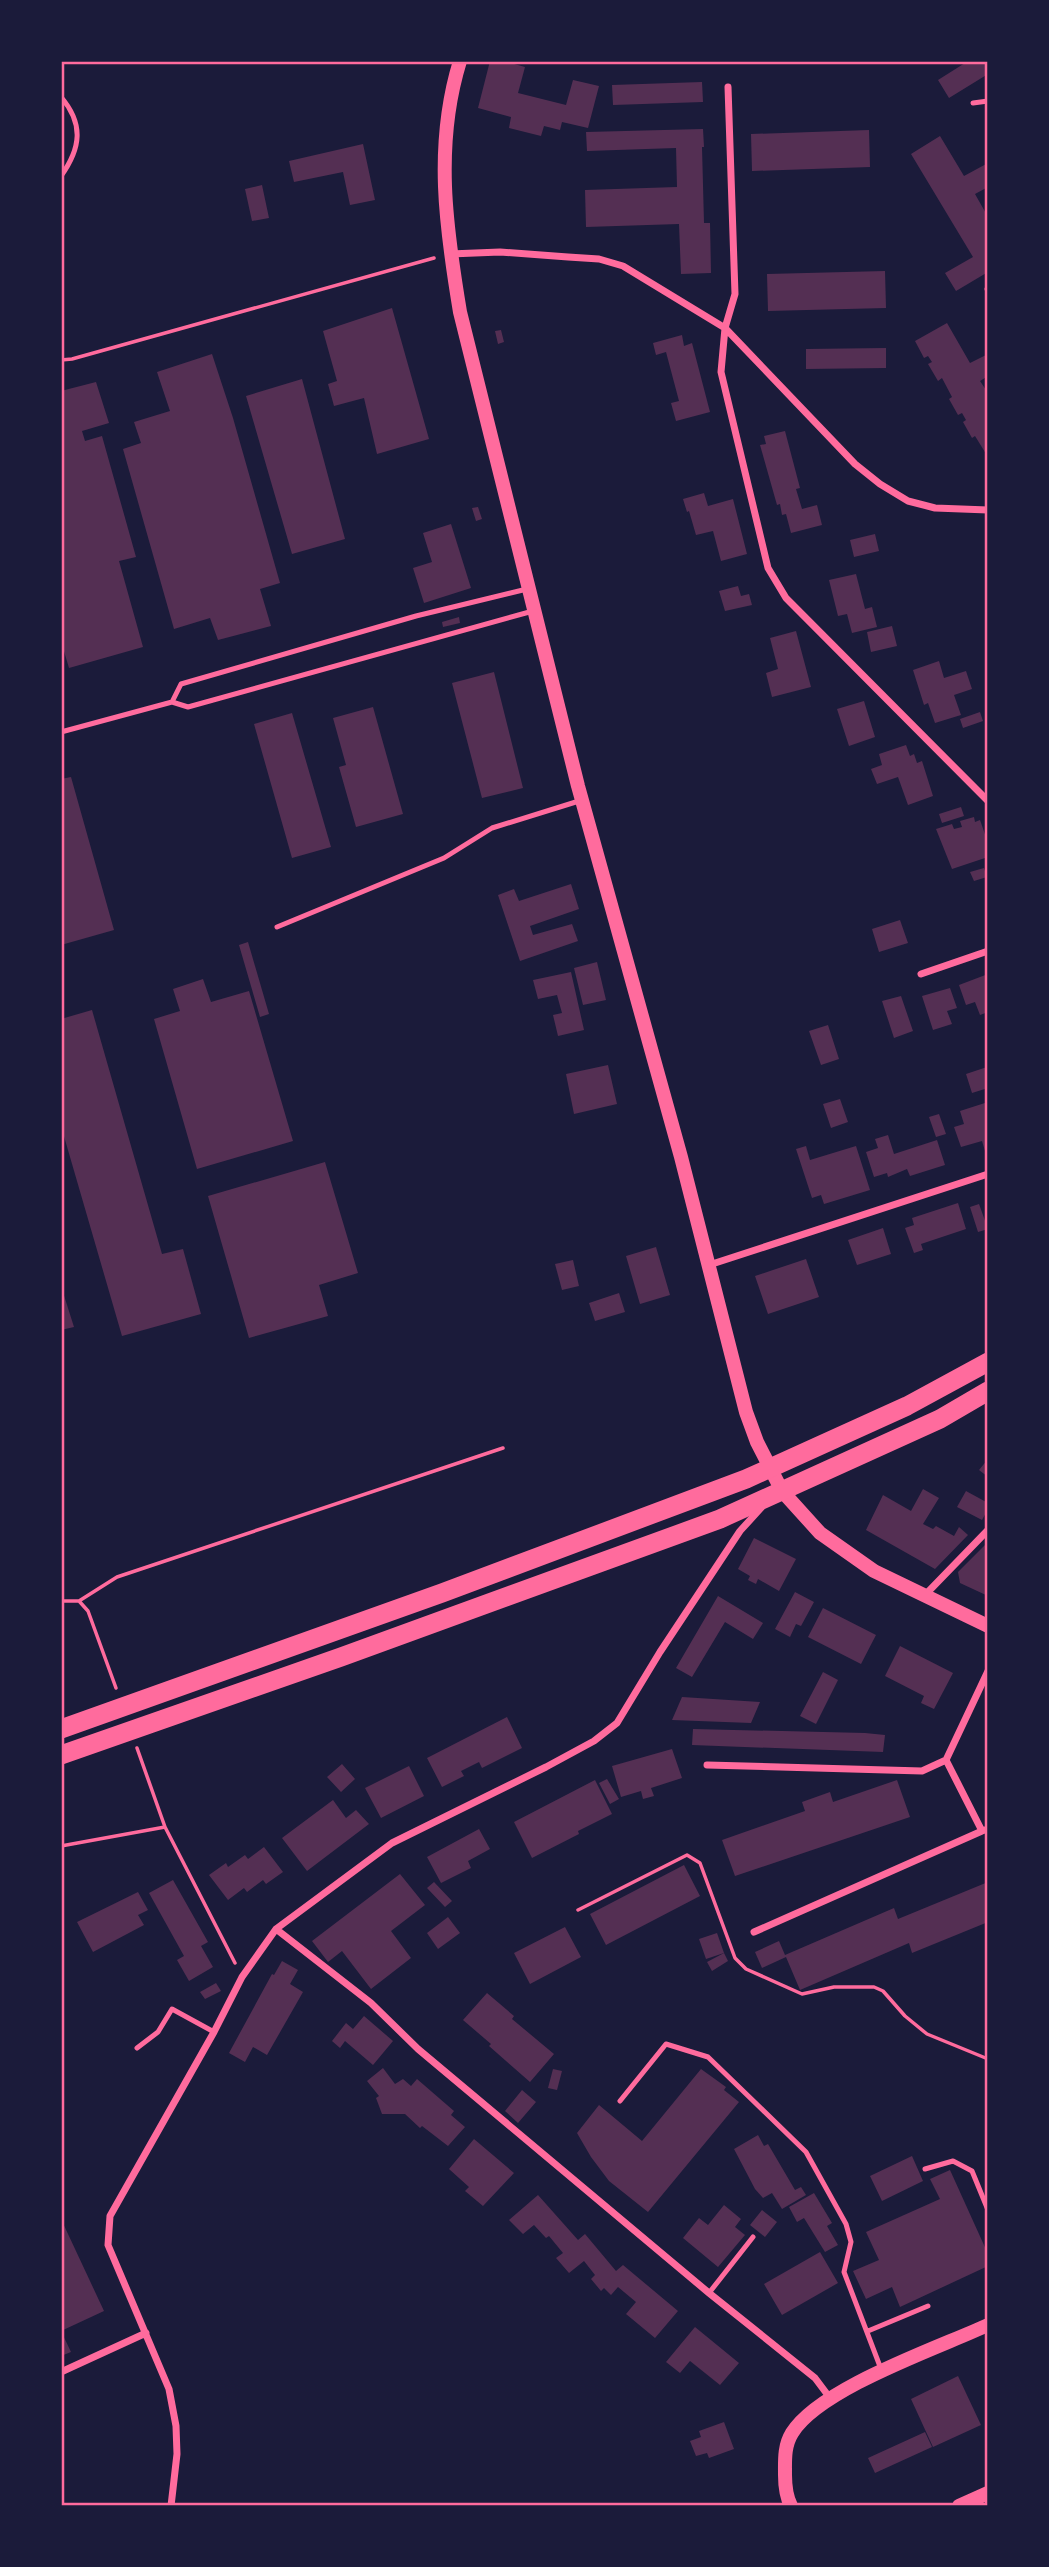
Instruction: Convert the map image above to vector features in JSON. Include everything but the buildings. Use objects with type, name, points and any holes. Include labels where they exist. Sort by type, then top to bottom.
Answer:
[{"type":"highway","points":[[61,1728],[442,1594],[746,1479],[907,1406],[988,1363]]},
{"type":"highway","points":[[61,1755],[341,1657],[720,1519],[940,1419],[988,1391]]},
{"type":"main road","points":[[460,61],[448,120],[443,163],[449,254],[460,312],[527,589],[582,800],[681,1157],[746,1412],[769,1469],[782,1491],[820,1533],[849,1555],[924,1596],[988,1626]]},
{"type":"main road","points":[[791,2506],[785,2488],[785,2456],[798,2426],[830,2398],[988,2325]]},
{"type":"main road","points":[[959,2506],[988,2493]]},
{"type":"street","points":[[727,87],[735,294],[725,328],[721,372],[768,568],[786,598],[988,801]]},
{"type":"street","points":[[449,254],[500,252],[599,260],[623,266],[725,328],[855,464],[880,484],[908,501],[935,508],[988,510]]},
{"type":"street","points":[[921,974],[988,951]]},
{"type":"street","points":[[709,1265],[988,1174]]},
{"type":"street","points":[[171,2506],[177,2455],[176,2426],[169,2389],[108,2245],[110,2216],[242,1977],[276,1929],[393,1843],[547,1767],[594,1741],[617,1723],[660,1651],[740,1531],[782,1491]]},
{"type":"street","points":[[924,1596],[988,1530]]},
{"type":"street","points":[[707,1765],[922,1771],[946,1760],[986,1676]]},
{"type":"street","points":[[754,1932],[985,1830],[946,1760]]},
{"type":"street","points":[[276,1929],[371,2003],[418,2049],[709,2293],[815,2378],[830,2398]]},
{"type":"street","points":[[61,2372],[146,2333]]},
{"type":"lane","points":[[61,97],[73,111],[79,132],[71,163],[61,176]]},
{"type":"lane","points":[[973,103],[988,101]]},
{"type":"lane","points":[[172,702],[181,684],[416,616],[527,589]]},
{"type":"lane","points":[[61,732],[172,702],[188,707],[533,611]]},
{"type":"lane","points":[[277,927],[443,858],[492,828],[582,800]]},
{"type":"lane","points":[[137,2048],[158,2032],[172,2009],[214,2032]]},
{"type":"lane","points":[[620,2101],[666,2044],[708,2057],[806,2152],[846,2224],[851,2242],[844,2272],[883,2372]]},
{"type":"lane","points":[[925,2169],[953,2161],[972,2171],[988,2210]]},
{"type":"lane","points":[[709,2293],[753,2237]]},
{"type":"lane","points":[[868,2332],[928,2306]]},
{"type":"path","points":[[61,360],[449,254]]},
{"type":"path","points":[[61,1601],[79,1601],[117,1577],[503,1448]]},
{"type":"path","points":[[79,1601],[88,1611]]},
{"type":"path","points":[[158,1808],[164,1827],[242,1977]]},
{"type":"path","points":[[61,1846],[164,1827]]},
{"type":"path","points":[[578,1910],[687,1855],[700,1863],[735,1958],[746,1969],[802,1994],[834,1987],[874,1987],[883,1991],[905,2017],[927,2034],[988,2059]]}]
